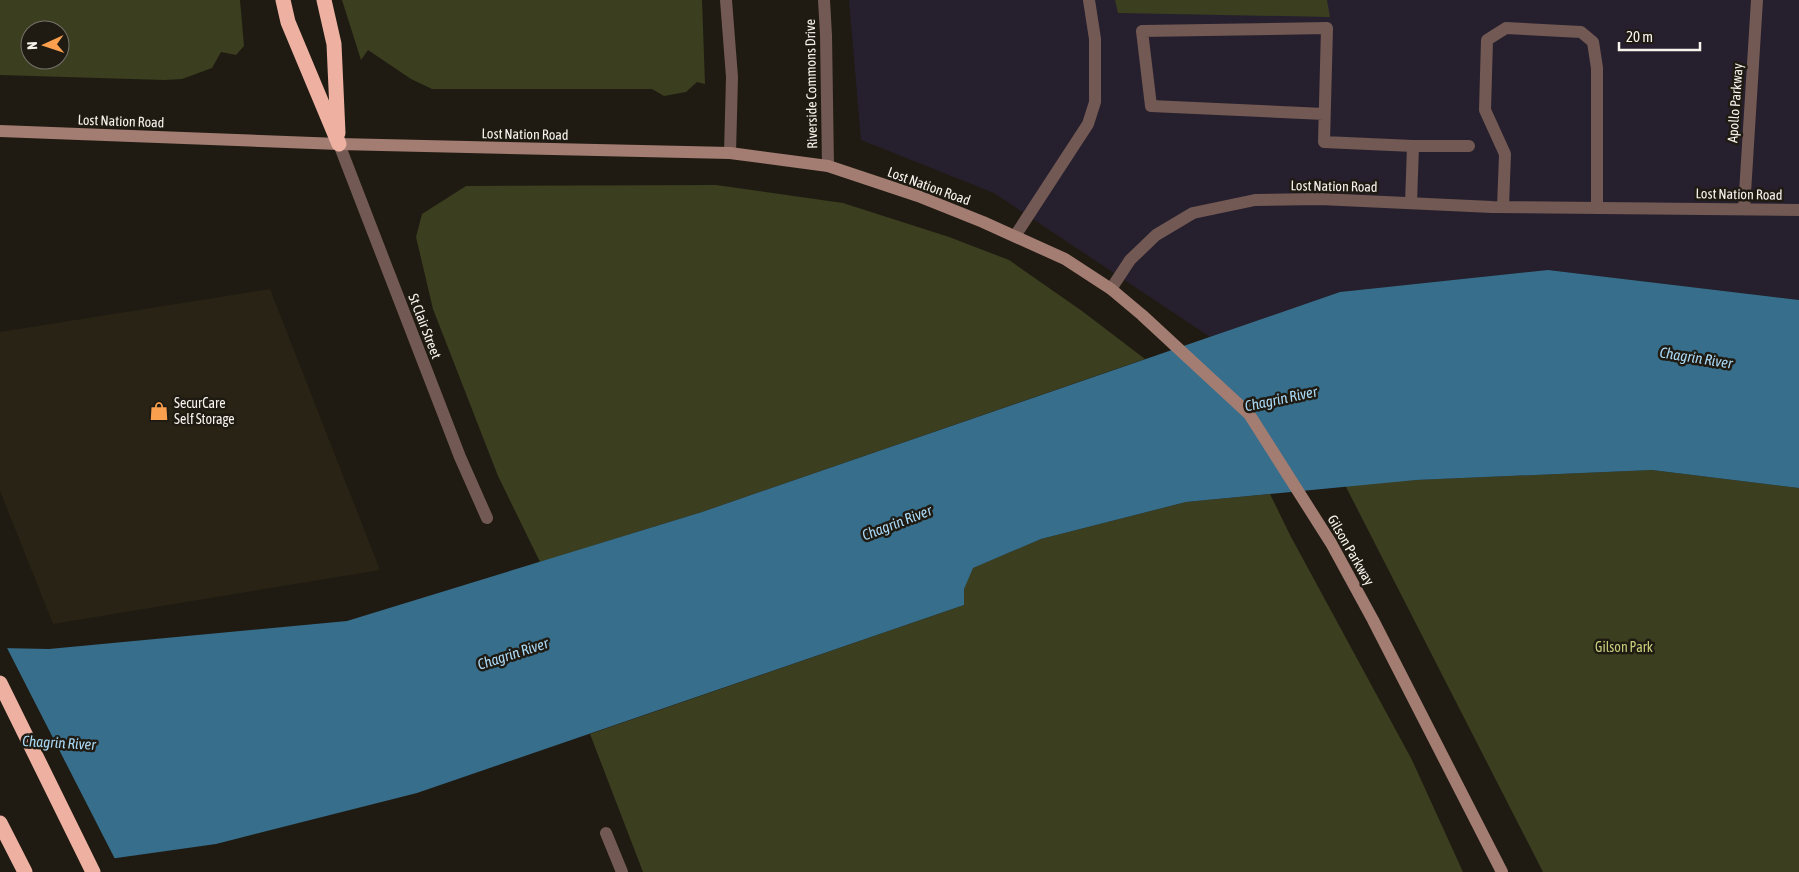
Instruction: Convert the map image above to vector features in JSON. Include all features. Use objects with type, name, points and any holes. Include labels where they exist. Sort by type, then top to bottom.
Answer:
[{"type":"highway","points":[[283,0],[288,22],[338,144]]},
{"type":"highway","points":[[324,0],[334,44],[338,144]]},
{"type":"highway","points":[[0,683],[93,872]]},
{"type":"highway","points":[[0,823],[24,872]]},
{"type":"street","points":[[726,0],[732,76],[730,153]]},
{"type":"street","name":"Riverside Commons Drive","points":[[824,0],[828,166]]},
{"type":"street","points":[[1015,236],[1088,124],[1094,102],[1096,64],[1095,39],[1089,0]]},
{"type":"street","name":"Apollo Parkway","points":[[1744,209],[1757,0]]},
{"type":"street","points":[[1324,114],[1151,106],[1142,31],[1327,28],[1324,142],[1413,146],[1469,146]]},
{"type":"street","points":[[1502,207],[1505,154],[1485,110],[1487,40],[1506,28],[1581,32],[1593,42],[1597,68],[1596,208]]},
{"type":"street","name":"Lost Nation Road","points":[[0,131],[338,144],[730,153],[828,166],[918,196],[1015,236],[1065,259],[1111,290],[1130,260],[1156,235],[1193,213],[1255,200],[1320,199],[1502,207],[1799,210]]},
{"type":"street","name":"St Clair Street","points":[[338,144],[460,457],[487,518]]},
{"type":"street","points":[[1411,203],[1413,146]]},
{"type":"street","name":"Gilson Parkway","points":[[1111,290],[1142,315],[1249,414],[1331,543],[1373,620],[1502,872]]},
{"type":"street","points":[[606,833],[622,872]]},
{"type":"shaded area","points":[[849,0],[1799,0],[1799,300],[1548,270],[1340,292],[1210,337],[994,193],[861,140]]},
{"type":"shaded area","name":"SecurCare Self Storage","points":[[270,289],[380,570],[53,624],[0,491],[0,332]]},
{"type":"green space","points":[[0,0],[240,0],[244,46],[236,55],[221,52],[212,68],[182,79],[0,75]]},
{"type":"green space","points":[[342,0],[702,0],[705,84],[697,82],[686,92],[664,96],[652,89],[432,89],[411,79],[368,50],[361,60]]},
{"type":"green space","points":[[1115,0],[1327,0],[1330,17],[1118,13]]},
{"type":"green space","points":[[716,185],[843,203],[949,237],[1009,260],[1082,311],[1145,359],[702,512],[540,562],[498,476],[433,309],[416,237],[422,214],[466,186]]},
{"type":"green space","name":"Gilson Park","points":[[1652,470],[1799,488],[1799,872],[1543,872],[1344,483]]},
{"type":"green space","points":[[1270,494],[1290,535],[1412,760],[1463,872],[643,872],[590,734],[964,605],[963,589],[972,568],[1041,539],[1186,502]]},
{"type":"water","name":"Chagrin River","points":[[1548,270],[1799,300],[1799,488],[1652,470],[1416,480],[1186,502],[1041,539],[973,568],[964,589],[964,605],[417,793],[216,844],[17,872],[0,872],[0,648],[49,649],[347,621],[702,512],[1340,292]]},
{"type":"pier","points":[[0,646],[6,646],[116,861],[35,872],[0,872]]},
{"type":"place","name":"SecurCare Self Storage","points":[[159,411]]}]
